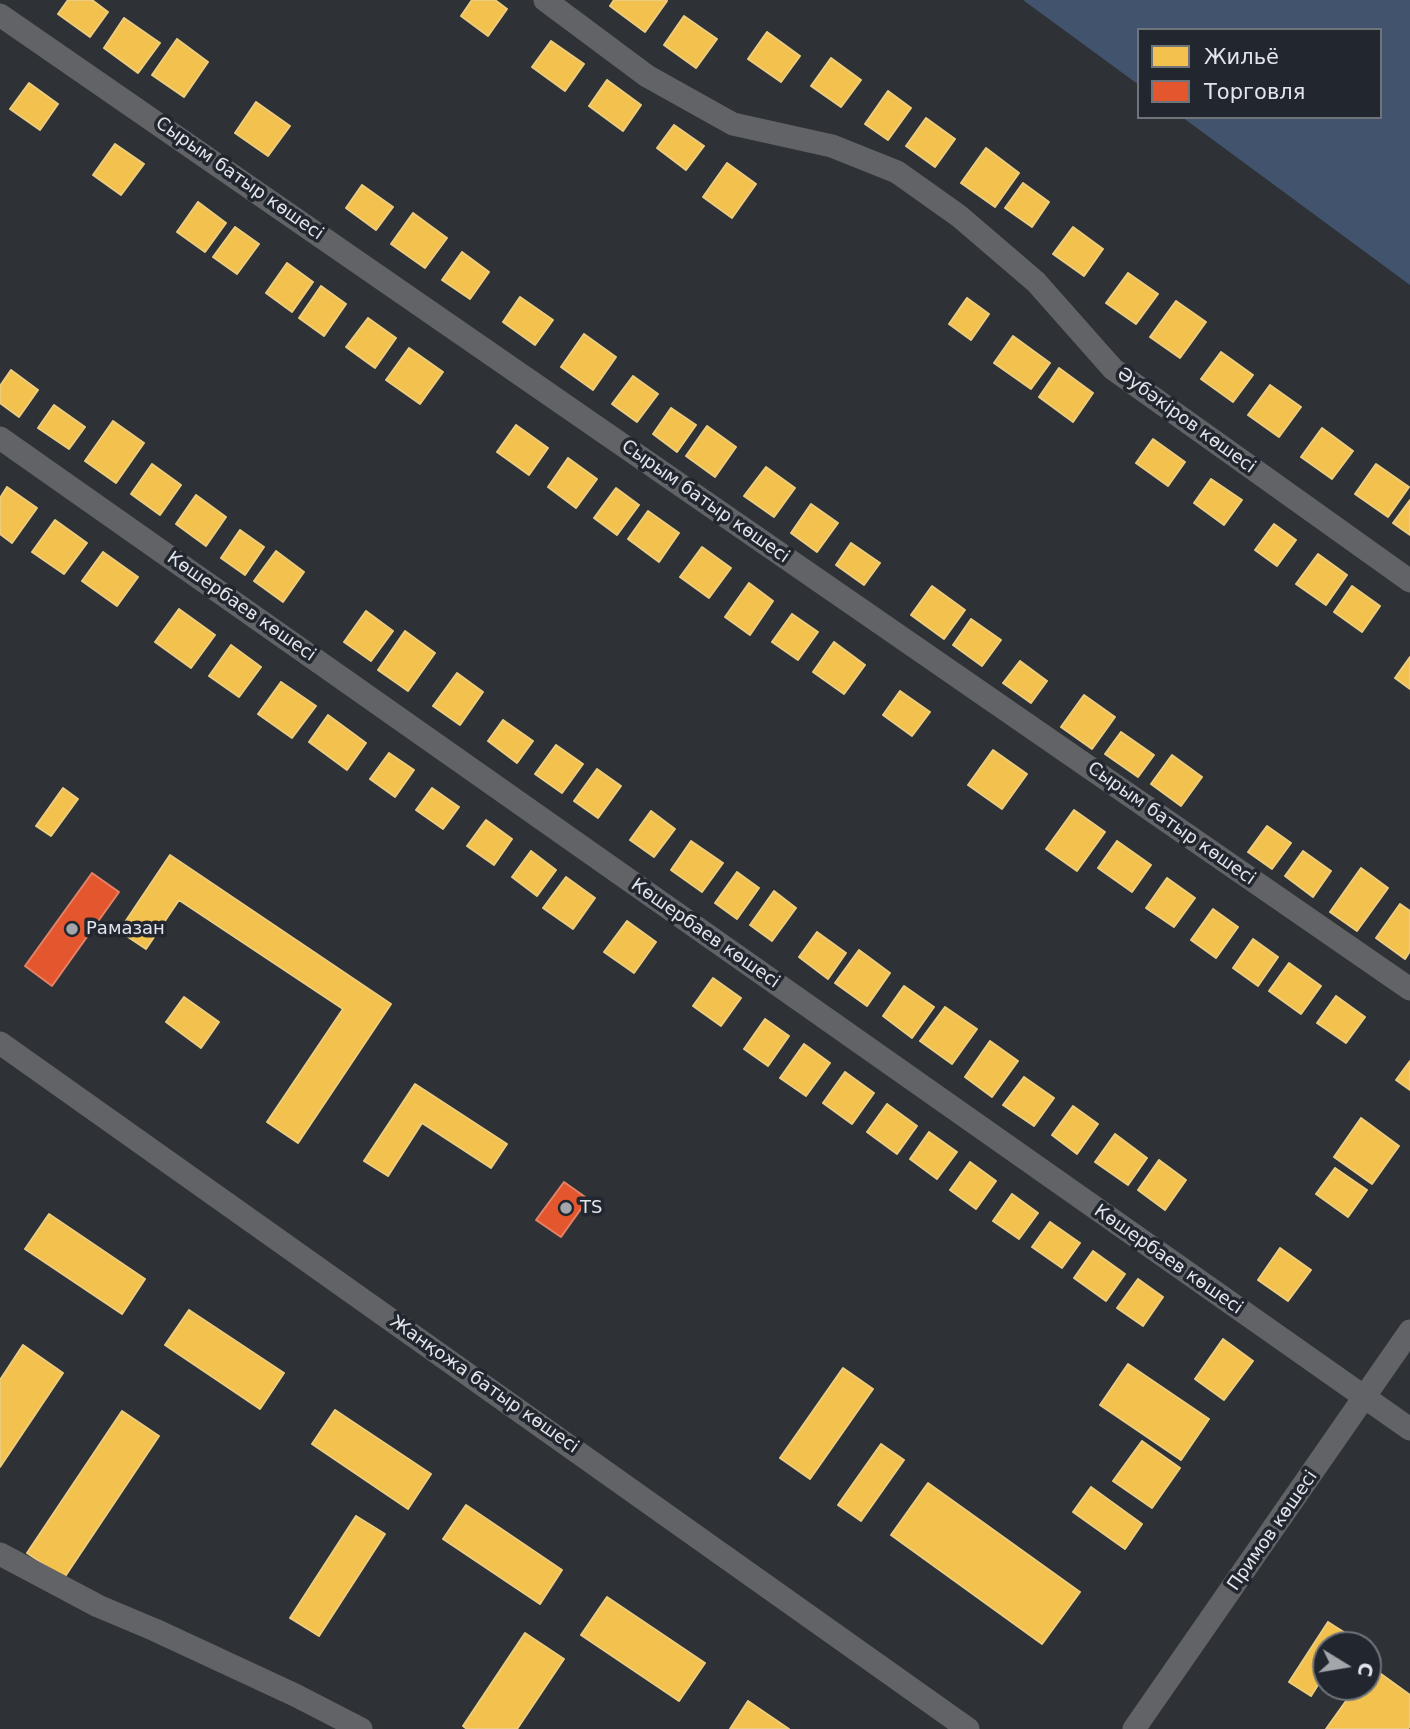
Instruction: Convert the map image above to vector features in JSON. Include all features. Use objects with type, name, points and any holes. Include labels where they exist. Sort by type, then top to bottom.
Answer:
[{"type":"street","name":"Әубәкіров көшесі","points":[[545,0],[647,76],[733,124],[832,146],[897,172],[959,216],[1036,282],[1113,369],[1410,581]]},
{"type":"street","name":"Сырым батыр көшесі","points":[[0,15],[1410,989]]},
{"type":"street","name":"Көшербаев көшесі","points":[[0,438],[1410,1429]]},
{"type":"street","name":"Жанқожа батыр көшесі","points":[[0,1043],[968,1729]]},
{"type":"street","name":"Примов көшесі","points":[[1134,1729],[1410,1331]]},
{"type":"street","points":[[0,1554],[97,1606],[283,1689],[361,1729]]},
{"type":"shaded area","points":[[1023,0],[1410,0],[1410,285],[1185,119],[1382,119],[1382,28],[1137,28],[1137,84]]},
{"type":"building: Жильё","points":[[68,0],[92,0],[108,12],[90,37],[58,14]]},
{"type":"building: Жильё","points":[[472,0],[495,0],[507,9],[488,36],[461,16]]},
{"type":"building: Жильё","points":[[614,0],[667,1],[645,32],[610,6]]},
{"type":"building: Жильё","points":[[684,16],[717,39],[696,68],[664,45]]},
{"type":"building: Жильё","points":[[124,18],[160,43],[138,73],[104,48]]},
{"type":"building: Жильё","points":[[767,32],[800,56],[781,82],[748,59]]},
{"type":"building: Жильё","points":[[177,39],[208,62],[184,97],[152,75]]},
{"type":"building: Жильё","points":[[551,41],[584,64],[565,91],[532,67]]},
{"type":"building: Жильё","points":[[831,58],[861,80],[841,107],[811,86]]},
{"type":"building: Жильё","points":[[607,80],[641,105],[623,131],[589,106]]},
{"type":"building: Жильё","points":[[29,83],[58,104],[40,130],[10,109]]},
{"type":"building: Жильё","points":[[888,91],[911,108],[888,140],[865,124]]},
{"type":"building: Жильё","points":[[256,102],[290,126],[268,156],[235,133]]},
{"type":"building: Жильё","points":[[926,118],[955,139],[935,167],[906,146]]},
{"type":"building: Жильё","points":[[674,125],[704,146],[686,170],[657,148]]},
{"type":"building: Жильё","points":[[115,144],[144,164],[121,195],[93,175]]},
{"type":"building: Жильё","points":[[986,148],[1019,173],[995,207],[961,183]]},
{"type":"building: Жильё","points":[[727,163],[756,184],[732,218],[703,197]]},
{"type":"building: Жильё","points":[[1023,183],[1049,202],[1032,227],[1005,208]]},
{"type":"building: Жильё","points":[[362,185],[393,207],[376,230],[346,208]]},
{"type":"building: Жильё","points":[[198,202],[226,223],[205,252],[177,232]]},
{"type":"building: Жильё","points":[[413,213],[447,238],[425,268],[391,244]]},
{"type":"building: Жильё","points":[[235,227],[259,244],[237,274],[213,257]]},
{"type":"building: Жильё","points":[[1073,227],[1103,249],[1084,276],[1053,254]]},
{"type":"building: Жильё","points":[[462,252],[489,272],[470,299],[442,280]]},
{"type":"building: Жильё","points":[[287,263],[313,282],[292,312],[266,293]]},
{"type":"building: Жильё","points":[[1128,273],[1158,294],[1136,324],[1106,303]]},
{"type":"building: Жильё","points":[[321,286],[346,304],[324,336],[299,318]]},
{"type":"building: Жильё","points":[[520,297],[553,320],[535,345],[503,322]]},
{"type":"building: Жильё","points":[[967,298],[989,314],[971,340],[949,324]]},
{"type":"building: Жильё","points":[[1176,301],[1206,322],[1180,358],[1150,337]]},
{"type":"building: Жильё","points":[[368,318],[396,338],[375,368],[346,347]]},
{"type":"building: Жильё","points":[[584,334],[616,357],[593,390],[561,367]]},
{"type":"building: Жильё","points":[[1013,336],[1050,363],[1031,389],[994,363]]},
{"type":"building: Жильё","points":[[409,348],[443,372],[420,404],[386,380]]},
{"type":"building: Жильё","points":[[1221,352],[1253,375],[1233,402],[1201,379]]},
{"type":"building: Жильё","points":[[1059,368],[1093,393],[1073,422],[1039,397]]},
{"type":"building: Жильё","points":[[11,370],[38,390],[19,417],[0,403],[0,386]]},
{"type":"building: Жильё","points":[[633,376],[658,394],[637,422],[612,404]]},
{"type":"building: Жильё","points":[[1270,385],[1301,407],[1279,437],[1248,415]]},
{"type":"building: Жильё","points":[[54,405],[85,427],[69,449],[38,428]]},
{"type":"building: Жильё","points":[[671,408],[696,425],[677,452],[653,434]]},
{"type":"building: Жильё","points":[[113,421],[144,443],[116,483],[85,461]]},
{"type":"building: Жильё","points":[[516,425],[548,448],[529,475],[497,452]]},
{"type":"building: Жильё","points":[[707,426],[736,447],[715,477],[686,456]]},
{"type":"building: Жильё","points":[[1322,428],[1353,451],[1332,479],[1301,457]]},
{"type":"building: Жильё","points":[[1153,439],[1185,462],[1168,486],[1136,463]]},
{"type":"building: Жильё","points":[[568,458],[597,479],[576,508],[548,487]]},
{"type":"building: Жильё","points":[[152,464],[181,485],[160,515],[131,494]]},
{"type":"building: Жильё","points":[[1376,464],[1409,487],[1388,517],[1355,494]]},
{"type":"building: Жильё","points":[[766,467],[795,488],[774,517],[744,496]]},
{"type":"building: Жильё","points":[[1211,479],[1242,500],[1224,525],[1194,503]]},
{"type":"building: Жильё","points":[[7,487],[37,508],[12,543],[0,534],[0,498]]},
{"type":"building: Жильё","points":[[616,488],[639,505],[617,535],[594,518]]},
{"type":"building: Жильё","points":[[196,495],[226,517],[206,546],[176,524]]},
{"type":"building: Жильё","points":[[1410,500],[1410,535],[1393,523]]},
{"type":"building: Жильё","points":[[811,504],[838,523],[817,552],[791,533]]},
{"type":"building: Жильё","points":[[648,511],[679,533],[659,562],[628,539]]},
{"type":"building: Жильё","points":[[55,520],[87,543],[64,574],[32,552]]},
{"type":"building: Жильё","points":[[1274,524],[1296,540],[1277,566],[1255,550]]},
{"type":"building: Жильё","points":[[240,530],[264,547],[245,575],[221,558]]},
{"type":"building: Жильё","points":[[851,543],[880,563],[864,585],[836,565]]},
{"type":"building: Жильё","points":[[702,547],[731,568],[709,598],[680,577]]},
{"type":"building: Жильё","points":[[276,551],[304,572],[283,602],[254,581]]},
{"type":"building: Жильё","points":[[103,552],[138,577],[117,606],[82,581]]},
{"type":"building: Жильё","points":[[1318,554],[1347,575],[1326,605],[1296,584]]},
{"type":"building: Жильё","points":[[749,583],[773,601],[750,635],[725,617]]},
{"type":"building: Жильё","points":[[932,586],[965,610],[944,639],[911,615]]},
{"type":"building: Жильё","points":[[1352,586],[1380,606],[1362,632],[1334,612]]},
{"type":"building: Жильё","points":[[179,609],[215,635],[191,668],[155,642]]},
{"type":"building: Жильё","points":[[366,611],[393,631],[371,661],[344,642]]},
{"type":"building: Жильё","points":[[792,614],[818,632],[798,660],[772,642]]},
{"type":"building: Жильё","points":[[971,619],[1001,640],[982,666],[953,645]]},
{"type":"building: Жильё","points":[[405,631],[435,653],[408,691],[378,670]]},
{"type":"building: Жильё","points":[[834,642],[865,665],[844,694],[813,672]]},
{"type":"building: Жильё","points":[[231,645],[261,667],[239,697],[209,676]]},
{"type":"building: Жильё","points":[[1410,657],[1410,689],[1395,678]]},
{"type":"building: Жильё","points":[[1020,661],[1047,681],[1031,703],[1003,683]]},
{"type":"building: Жильё","points":[[457,673],[483,692],[460,725],[433,706]]},
{"type":"building: Жильё","points":[[281,682],[316,706],[292,738],[258,714]]},
{"type":"building: Жильё","points":[[900,691],[930,712],[912,736],[883,715]]},
{"type":"building: Жильё","points":[[1084,695],[1115,717],[1092,749],[1061,727]]},
{"type":"building: Жильё","points":[[328,715],[366,743],[347,770],[309,742]]},
{"type":"building: Жильё","points":[[503,720],[533,741],[517,763],[488,741]]},
{"type":"building: Жильё","points":[[1121,732],[1154,755],[1138,777],[1105,754]]},
{"type":"building: Жильё","points":[[556,745],[583,764],[562,793],[535,774]]},
{"type":"building: Жильё","points":[[993,750],[1027,774],[1002,809],[968,785]]},
{"type":"building: Жильё","points":[[389,753],[414,770],[395,797],[370,779]]},
{"type":"building: Жильё","points":[[1172,755],[1202,777],[1181,806],[1151,784]]},
{"type":"building: Жильё","points":[[597,769],[621,786],[598,818],[574,801]]},
{"type":"building: Жильё","points":[[63,788],[78,799],[51,836],[36,826]]},
{"type":"building: Жильё","points":[[432,788],[459,807],[443,829],[416,810]]},
{"type":"building: Жильё","points":[[1074,810],[1105,832],[1077,871],[1046,849]]},
{"type":"building: Жильё","points":[[651,811],[675,829],[654,857],[630,840]]},
{"type":"building: Жильё","points":[[486,820],[512,839],[494,865],[467,846]]},
{"type":"building: Жильё","points":[[1267,826],[1291,843],[1272,869],[1248,852]]},
{"type":"building: Жильё","points":[[691,841],[723,863],[702,892],[671,870]]},
{"type":"building: Жильё","points":[[1117,841],[1151,865],[1132,892],[1098,868]]},
{"type":"building: Жильё","points":[[531,851],[556,870],[537,896],[512,877]]},
{"type":"building: Жильё","points":[[1303,851],[1331,871],[1313,897],[1285,876]]},
{"type":"building: Жильё","points":[[170,855],[391,1004],[298,1143],[267,1122],[343,1009],[179,900],[146,949],[119,931]]},
{"type":"building: Жильё","points":[[1361,868],[1388,888],[1357,931],[1330,912]]},
{"type":"building: Жильё","points":[[737,872],[759,888],[737,919],[715,903]]},
{"type":"building: Жильё","points":[[566,877],[595,898],[573,929],[543,908]]},
{"type":"building: Жильё","points":[[1167,878],[1195,898],[1174,927],[1146,908]]},
{"type":"building: Жильё","points":[[774,891],[796,908],[772,941],[750,925]]},
{"type":"building: Жильё","points":[[1400,904],[1410,911],[1410,951],[1405,959],[1376,938]]},
{"type":"building: Жильё","points":[[1213,909],[1238,927],[1216,958],[1191,940]]},
{"type":"building: Жильё","points":[[627,921],[656,942],[634,973],[604,952]]},
{"type":"building: Жильё","points":[[817,932],[846,953],[828,979],[799,957]]},
{"type":"building: Жильё","points":[[1253,939],[1278,957],[1258,986],[1233,968]]},
{"type":"building: Жильё","points":[[859,950],[890,973],[867,1006],[835,983]]},
{"type":"building: Жильё","points":[[1289,963],[1321,986],[1301,1014],[1269,991]]},
{"type":"building: Жильё","points":[[713,978],[741,998],[721,1026],[693,1006]]},
{"type":"building: Жильё","points":[[904,986],[934,1007],[912,1038],[883,1016]]},
{"type":"building: Жильё","points":[[1336,996],[1365,1017],[1346,1043],[1317,1023]]},
{"type":"building: Жильё","points":[[184,997],[219,1022],[201,1048],[166,1022]]},
{"type":"building: Жильё","points":[[945,1007],[977,1029],[952,1064],[920,1041]]},
{"type":"building: Жильё","points":[[765,1019],[789,1036],[768,1066],[744,1049]]},
{"type":"building: Жильё","points":[[990,1041],[1018,1061],[992,1097],[965,1077]]},
{"type":"building: Жильё","points":[[804,1044],[830,1063],[806,1096],[780,1078]]},
{"type":"building: Жильё","points":[[1410,1061],[1410,1090],[1396,1080]]},
{"type":"building: Жильё","points":[[845,1072],[874,1093],[852,1124],[823,1103]]},
{"type":"building: Жильё","points":[[1024,1077],[1054,1098],[1034,1126],[1003,1105]]},
{"type":"building: Жильё","points":[[415,1084],[507,1144],[491,1168],[422,1123],[388,1176],[364,1161]]},
{"type":"building: Жильё","points":[[887,1104],[917,1126],[897,1154],[867,1132]]},
{"type":"building: Жильё","points":[[1073,1106],[1098,1124],[1077,1154],[1052,1135]]},
{"type":"building: Жильё","points":[[1361,1118],[1399,1146],[1372,1184],[1334,1157]]},
{"type":"building: Жильё","points":[[929,1132],[957,1152],[937,1179],[910,1159]]},
{"type":"building: Жильё","points":[[1115,1134],[1147,1158],[1128,1185],[1095,1162]]},
{"type":"building: Жильё","points":[[1159,1160],[1186,1180],[1165,1210],[1138,1190]]},
{"type":"building: Жильё","points":[[970,1162],[996,1181],[976,1209],[950,1190]]},
{"type":"building: Жильё","points":[[1335,1168],[1367,1190],[1348,1217],[1316,1194]]},
{"type":"building: Жильё","points":[[1012,1194],[1038,1213],[1019,1239],[993,1221]]},
{"type":"building: Жильё","points":[[49,1214],[145,1279],[122,1314],[25,1249]]},
{"type":"building: Жильё","points":[[1050,1222],[1080,1243],[1062,1268],[1032,1247]]},
{"type":"building: Жильё","points":[[1280,1248],[1311,1270],[1288,1301],[1258,1280]]},
{"type":"building: Жильё","points":[[1093,1251],[1125,1274],[1106,1301],[1074,1278]]},
{"type":"building: Жильё","points":[[1138,1279],[1163,1297],[1143,1326],[1117,1308]]},
{"type":"building: Жильё","points":[[189,1310],[284,1373],[260,1409],[165,1345]]},
{"type":"building: Жильё","points":[[1223,1339],[1253,1361],[1224,1400],[1195,1379]]},
{"type":"building: Жильё","points":[[23,1345],[63,1373],[0,1467],[0,1380]]},
{"type":"building: Жильё","points":[[1128,1364],[1209,1419],[1181,1460],[1100,1405]]},
{"type":"building: Жильё","points":[[843,1368],[873,1389],[810,1479],[780,1458]]},
{"type":"building: Жильё","points":[[335,1410],[431,1474],[408,1509],[312,1444]]},
{"type":"building: Жильё","points":[[122,1411],[159,1436],[64,1578],[27,1553]]},
{"type":"building: Жильё","points":[[1142,1441],[1180,1468],[1152,1508],[1113,1481]]},
{"type":"building: Жильё","points":[[881,1444],[904,1460],[861,1521],[838,1505]]},
{"type":"building: Жильё","points":[[928,1483],[1080,1592],[1042,1644],[891,1535]]},
{"type":"building: Жильё","points":[[1091,1487],[1142,1524],[1125,1549],[1073,1512]]},
{"type":"building: Жильё","points":[[466,1505],[562,1570],[540,1604],[443,1539]]},
{"type":"building: Жильё","points":[[356,1516],[385,1534],[319,1636],[290,1618]]},
{"type":"building: Жильё","points":[[607,1597],[705,1663],[679,1701],[581,1635]]},
{"type":"building: Жильё","points":[[1328,1622],[1342,1631],[1322,1631]]},
{"type":"building: Жильё","points":[[525,1633],[564,1659],[517,1729],[467,1729],[463,1726]]},
{"type":"building: Жильё","points":[[1312,1647],[1311,1696],[1289,1682]]},
{"type":"building: Жильё","points":[[1382,1675],[1410,1695],[1408,1729],[1326,1729],[1346,1701],[1382,1701]]},
{"type":"building: Жильё","points":[[748,1701],[789,1729],[730,1729]]},
{"type":"building: Торговля","name":"Рамазан","points":[[92,873],[119,892],[52,986],[25,966]]},
{"type":"building: Торговля","points":[[564,1182],[588,1199],[561,1237],[536,1220]]},
{"type":"place","name":"Рамазан","points":[[72,929]]},
{"type":"place","name":"TS","points":[[566,1208]]}]
